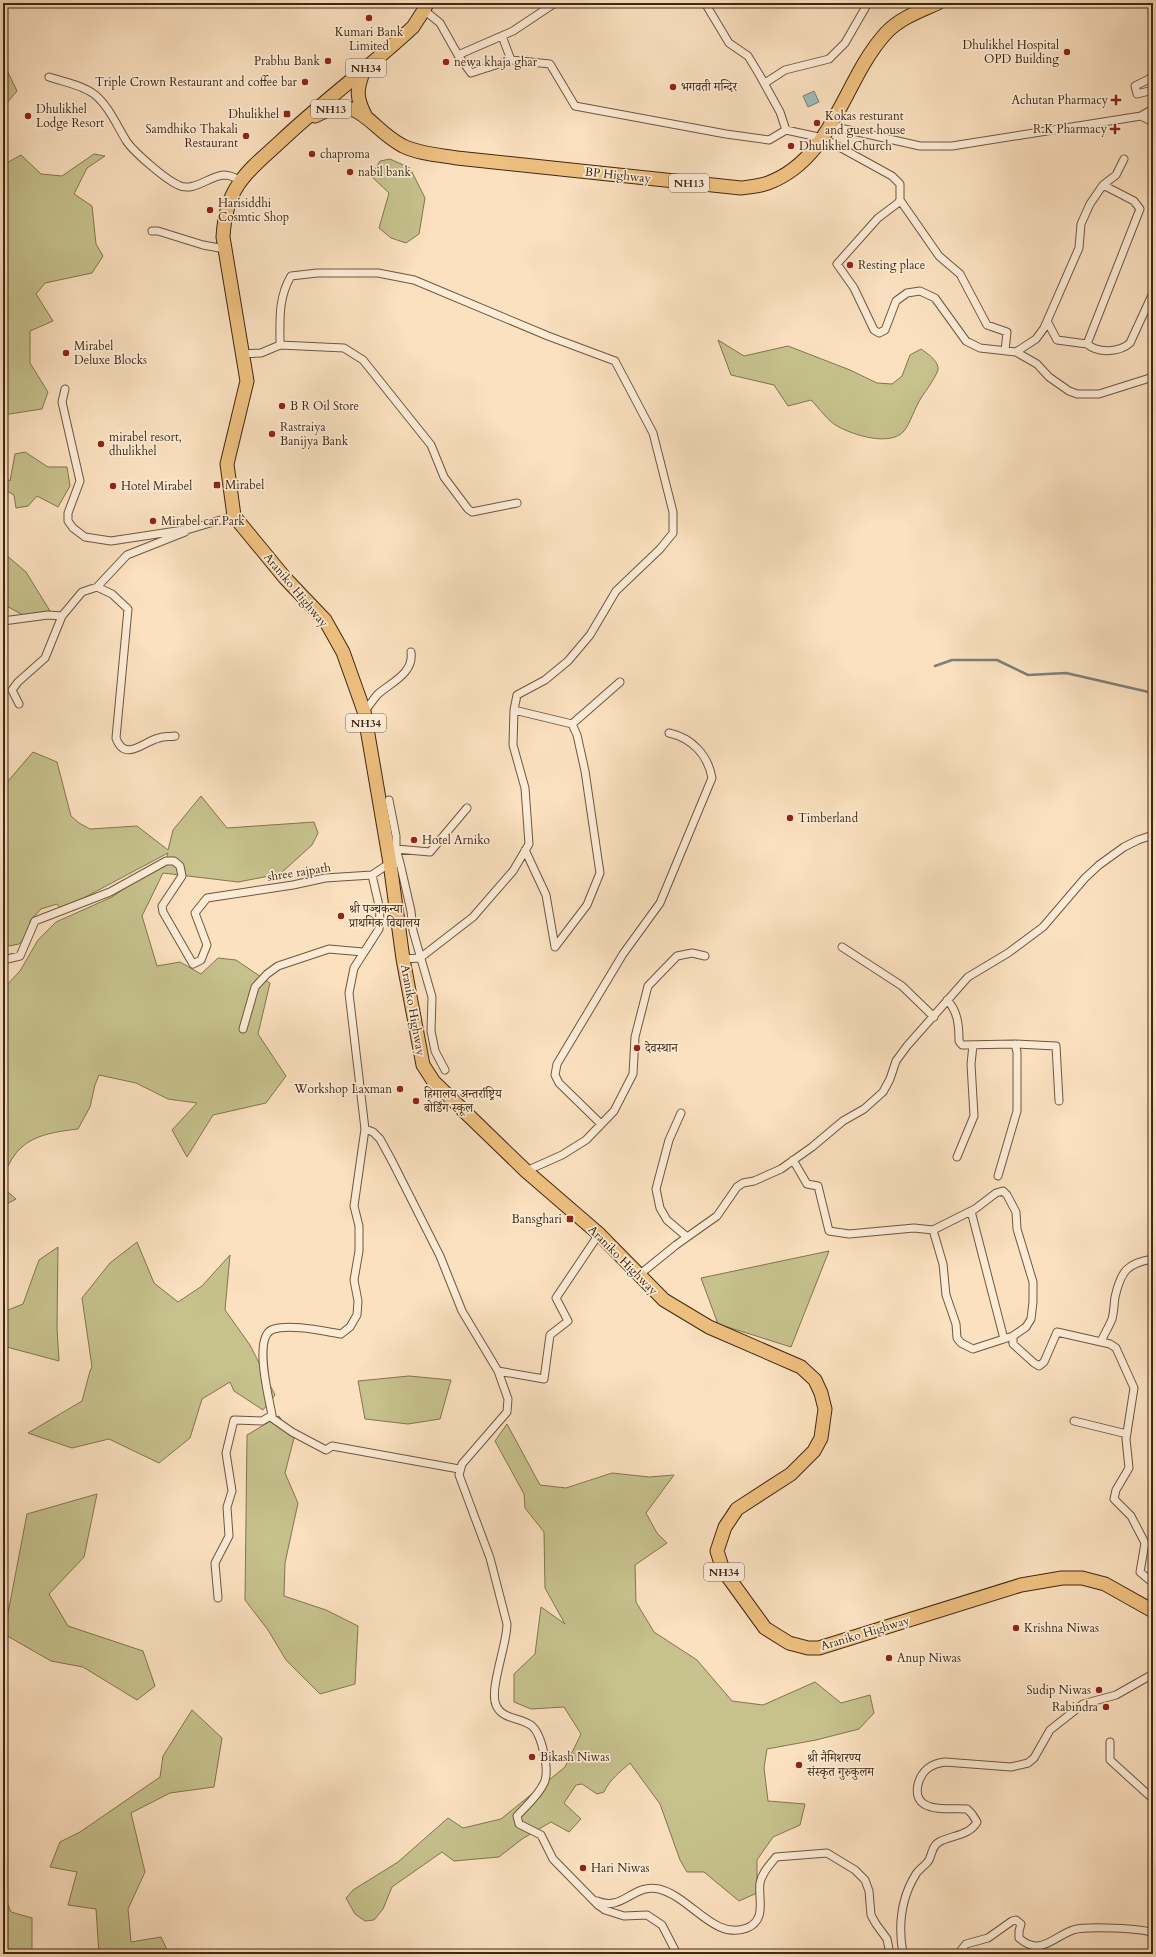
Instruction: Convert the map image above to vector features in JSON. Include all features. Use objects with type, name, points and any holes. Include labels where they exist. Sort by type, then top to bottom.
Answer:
[{"type":"highway","name":"BP Highway","points":[[296,126],[318,114],[337,107],[352,108],[393,140],[418,152],[457,158],[741,188],[766,184],[790,172],[807,158],[823,138],[870,53],[887,32],[904,19],[938,3]]},
{"type":"highway","name":"NH34","points":[[234,516],[226,464],[248,381],[242,354],[225,249],[224,227],[234,193],[241,181],[252,168],[296,126],[413,27],[426,7]]},
{"type":"highway","name":"BP Highway","points":[[365,69],[358,85],[358,96],[359,105],[366,118]]},
{"type":"highway","name":"Araniko Highway","points":[[234,516],[285,578],[325,620],[343,652],[364,711],[395,863],[403,959],[423,1065],[434,1082],[526,1171],[599,1234],[664,1300],[709,1328],[801,1367],[814,1380],[821,1393],[825,1409],[824,1425],[821,1438],[814,1451],[791,1474],[737,1509],[725,1527],[717,1551],[723,1570],[757,1620],[778,1637],[800,1647],[819,1648],[1021,1585],[1062,1578],[1082,1578],[1105,1584],[1151,1606]]},
{"type":"street","points":[[458,55],[513,31],[555,3]]},
{"type":"street","points":[[705,3],[729,43],[748,56],[765,83],[780,112],[786,130]]},
{"type":"street","points":[[765,83],[785,70],[829,59],[845,43],[868,3]]},
{"type":"street","points":[[426,7],[440,23],[458,55],[471,73],[511,60],[550,64],[575,106],[726,134],[769,140],[786,130],[823,138],[892,176],[900,184],[900,200],[939,256],[960,274],[987,325],[1007,332],[1005,351]]},
{"type":"street","points":[[502,36],[511,60]]},
{"type":"street","points":[[49,77],[87,90],[95,95],[102,102],[133,150],[176,184],[186,187],[192,186],[224,175],[231,176],[241,181]]},
{"type":"street","points":[[1153,77],[1135,86],[1137,94],[1153,90]]},
{"type":"street","points":[[831,126],[920,146],[952,146],[1141,116],[1153,109]]},
{"type":"street","points":[[1141,116],[1153,122]]},
{"type":"street","points":[[1016,352],[1036,339],[1044,328],[1079,248],[1081,224],[1090,204],[1103,185],[1116,176],[1124,159]]},
{"type":"street","points":[[1087,344],[1140,209],[1134,201],[1103,185]]},
{"type":"street","points":[[900,200],[878,218],[837,264],[854,288],[870,325],[874,330],[880,333],[885,330],[896,301],[907,293],[920,291],[935,298],[966,341],[980,348],[1016,352],[1038,364],[1049,378],[1069,391],[1077,394],[1099,394],[1153,377]]},
{"type":"street","points":[[152,231],[158,231],[203,245],[225,249]]},
{"type":"street","points":[[280,344],[279,304],[284,286],[291,276],[317,273],[378,273],[414,280],[548,336],[614,361],[653,433],[673,512],[673,533],[660,549],[616,591],[590,635],[568,661],[545,680],[517,695],[514,710],[514,745],[525,788],[529,844],[513,872],[473,917],[420,958],[403,959]]},
{"type":"street","points":[[1047,322],[1057,340],[1087,344],[1090,347],[1112,351],[1124,348],[1130,343],[1153,293]]},
{"type":"street","points":[[242,354],[261,353],[280,344],[344,348],[363,360],[431,445],[444,477],[468,509],[472,512],[516,504]]},
{"type":"street","points":[[65,389],[62,402],[80,481],[68,513],[68,521],[73,528],[85,537],[111,541],[190,529],[234,516]]},
{"type":"street","points":[[19,704],[12,690],[18,682],[45,658],[62,616],[82,592],[97,587],[127,555],[164,542],[190,529]]},
{"type":"street","points":[[97,587],[112,594],[128,609],[116,738],[118,745],[126,749],[136,749],[158,738],[175,736]]},
{"type":"street","points":[[3,621],[48,615],[62,616]]},
{"type":"street","points":[[364,711],[370,706],[377,696],[404,674],[412,661],[411,652]]},
{"type":"street","points":[[572,724],[620,682]]},
{"type":"street","points":[[514,710],[572,724]]},
{"type":"street","points":[[525,850],[546,895],[555,947],[587,905],[600,873],[585,771],[577,735],[572,724]]},
{"type":"street","points":[[601,1124],[559,1083],[555,1075],[557,1064],[623,954],[660,903],[712,778],[710,765],[692,743],[683,736],[669,733]]},
{"type":"street","points":[[389,800],[396,836],[395,863],[432,997],[431,1030],[435,1051],[445,1070]]},
{"type":"street","points":[[396,849],[430,852],[467,808]]},
{"type":"street","points":[[639,1275],[687,1237],[717,1216],[738,1187],[743,1183],[767,1176],[827,1136],[843,1121],[864,1109],[883,1092],[890,1079],[896,1061],[968,977],[1008,953],[1043,927],[1085,878],[1099,865],[1124,847],[1153,835]]},
{"type":"street","name":"shree rajpath","points":[[3,960],[20,956],[35,921],[110,892],[166,861],[174,861],[180,866],[182,876],[162,906],[162,912],[193,964],[201,960],[206,945],[195,914],[207,898],[293,885],[325,878],[372,875]]},
{"type":"street","points":[[395,863],[372,875],[380,910],[379,929],[354,968],[349,993],[365,1128],[354,1206],[359,1226],[359,1251],[354,1280],[358,1301],[357,1315],[350,1327],[341,1334],[285,1327],[273,1329],[267,1332],[263,1339],[262,1350],[272,1418],[292,1432],[326,1450],[332,1446],[459,1469]]},
{"type":"street","points":[[842,947],[902,986],[934,1017]]},
{"type":"street","points":[[243,1029],[255,987],[267,974],[278,966],[329,949],[363,952]]},
{"type":"street","points":[[526,1171],[562,1155],[586,1140],[614,1110],[633,1074],[635,1037],[648,986],[677,956],[692,953],[705,956]]},
{"type":"street","points":[[947,1000],[955,1012],[959,1042],[962,1045],[1015,1044],[1056,1046],[1059,1101]]},
{"type":"street","points":[[998,1176],[1017,1111],[1017,1052],[1015,1044]]},
{"type":"street","points":[[958,1157],[974,1116],[971,1064],[973,1045]]},
{"type":"street","points":[[682,1113],[669,1140],[657,1180],[656,1190],[660,1208],[667,1220],[687,1237]]},
{"type":"street","points":[[365,1128],[380,1139],[392,1161],[440,1256],[462,1311],[498,1371],[508,1399],[507,1412],[474,1449],[459,1469],[459,1475],[490,1558],[507,1624],[507,1635],[494,1692],[496,1706],[502,1713],[532,1726],[539,1737],[543,1750],[546,1780],[535,1797],[516,1816],[516,1819],[519,1824],[541,1835],[554,1860],[605,1910],[624,1916],[647,1915],[662,1925],[678,1954]]},
{"type":"street","points":[[793,1160],[807,1184],[818,1186],[829,1231],[849,1234],[914,1228],[933,1230],[971,1211],[996,1193],[1002,1191],[1008,1194],[1016,1212],[1017,1229],[1033,1282],[1031,1319],[1026,1327],[1012,1336],[973,1349],[961,1343],[957,1338],[956,1324],[946,1295],[943,1264],[933,1230]]},
{"type":"street","points":[[971,1211],[1004,1339]]},
{"type":"street","points":[[498,1371],[544,1379],[550,1335],[568,1321],[556,1298],[599,1234]]},
{"type":"street","points":[[1101,1342],[1112,1319],[1116,1296],[1122,1276],[1128,1267],[1136,1262],[1153,1258]]},
{"type":"street","points":[[1012,1336],[1013,1344],[1034,1364],[1039,1366],[1044,1362],[1057,1332],[1110,1344],[1116,1348],[1134,1388],[1127,1434],[1129,1468],[1116,1490],[1114,1499],[1131,1516],[1145,1544],[1140,1572],[1153,1583]]},
{"type":"street","points":[[218,1598],[215,1563],[229,1536],[228,1506],[232,1491],[226,1452],[234,1420],[262,1421],[272,1415]]},
{"type":"street","points":[[1074,1421],[1127,1434]]},
{"type":"street","points":[[903,1954],[901,1942],[901,1912],[909,1886],[917,1872],[929,1860],[931,1851],[939,1842],[973,1828],[976,1822],[967,1808],[933,1808],[925,1804],[917,1796],[921,1777],[926,1770],[932,1765],[945,1762],[1011,1767],[1028,1763],[1034,1758],[1050,1730],[1083,1704],[1116,1695],[1153,1674]]},
{"type":"street","points":[[1110,1742],[1110,1760],[1153,1799]]},
{"type":"street","points":[[592,1898],[605,1904],[613,1904],[638,1890],[649,1887],[659,1889],[671,1892],[721,1929],[740,1931],[750,1927],[761,1912],[760,1882],[765,1871],[776,1857],[827,1854],[855,1870],[865,1880],[869,1891],[871,1915],[887,1938],[890,1954]]},
{"type":"street","points":[[958,1954],[966,1944],[988,1938],[1012,1921],[1016,1920],[1021,1924],[1019,1938],[1027,1946],[1037,1948],[1074,1930],[1087,1928],[1104,1928],[1153,1933]]},
{"type":"shaded area","points":[[3,62],[17,91],[6,104],[3,101]]},
{"type":"shaded area","points":[[94,154],[105,156],[87,168],[74,194],[92,206],[96,244],[103,256],[92,273],[45,283],[36,294],[53,321],[30,331],[30,363],[48,392],[42,409],[3,415],[3,165],[21,155],[41,174],[62,176]]},
{"type":"shaded area","points":[[390,159],[410,168],[425,198],[419,234],[406,243],[391,238],[379,228],[389,193],[371,176],[380,161]]},
{"type":"shaded area","points":[[718,340],[744,356],[788,346],[850,370],[877,383],[892,384],[902,376],[910,355],[921,349],[934,359],[938,370],[904,431],[898,436],[890,438],[871,438],[852,433],[837,426],[827,418],[811,400],[788,406],[774,385],[731,375]]},
{"type":"shaded area","points":[[25,452],[48,467],[67,467],[70,486],[58,507],[37,496],[28,506],[16,508],[14,495],[3,489],[3,476],[10,481],[15,454]]},
{"type":"shaded area","points":[[5,554],[26,572],[50,611],[23,615],[3,604],[3,556]]},
{"type":"shaded area","points":[[33,752],[57,762],[71,816],[79,823],[90,829],[137,826],[168,850],[173,830],[201,796],[227,828],[314,822],[318,833],[312,845],[280,874],[238,882],[163,873],[142,916],[157,966],[180,962],[201,974],[218,958],[236,960],[270,983],[258,1034],[286,1076],[266,1103],[213,1115],[187,1157],[172,1130],[197,1103],[168,1099],[136,1083],[99,1075],[90,1107],[78,1129],[51,1133],[27,1143],[12,1158],[3,1179],[3,989],[20,971],[38,940],[56,922],[112,897],[166,860],[168,853],[61,910],[57,904],[41,909],[30,921],[31,931],[19,944],[9,946],[3,939],[3,787]]},
{"type":"shaded area","points":[[3,1188],[16,1199],[3,1206]]},
{"type":"shaded area","points":[[137,1242],[154,1283],[178,1302],[202,1286],[230,1255],[225,1310],[250,1345],[275,1395],[263,1410],[234,1391],[230,1382],[202,1399],[190,1438],[159,1463],[109,1439],[72,1448],[28,1433],[82,1401],[92,1367],[82,1298],[110,1263]]},
{"type":"shaded area","points":[[58,1247],[57,1328],[59,1361],[3,1346],[3,1312],[23,1304],[39,1260]]},
{"type":"shaded area","points":[[829,1251],[791,1347],[718,1324],[701,1278]]},
{"type":"shaded area","points":[[409,1376],[451,1380],[440,1419],[408,1424],[365,1419],[358,1381]]},
{"type":"shaded area","points":[[279,1416],[294,1438],[285,1473],[298,1503],[285,1563],[284,1596],[326,1610],[358,1626],[355,1684],[320,1694],[286,1660],[268,1630],[245,1600],[247,1435]]},
{"type":"shaded area","points":[[507,1424],[540,1485],[566,1488],[612,1473],[649,1477],[674,1475],[646,1513],[657,1533],[667,1543],[635,1565],[636,1602],[654,1632],[697,1660],[732,1701],[763,1705],[815,1682],[841,1703],[870,1695],[874,1713],[859,1729],[816,1740],[767,1749],[764,1768],[768,1801],[805,1804],[800,1825],[773,1837],[757,1860],[757,1893],[739,1901],[704,1872],[687,1872],[680,1860],[660,1804],[630,1763],[612,1779],[604,1792],[597,1794],[582,1784],[576,1785],[564,1803],[581,1819],[569,1832],[551,1822],[522,1839],[499,1857],[454,1861],[442,1852],[392,1887],[383,1909],[374,1920],[365,1921],[355,1914],[346,1898],[353,1890],[398,1862],[448,1818],[463,1828],[501,1819],[565,1767],[581,1734],[564,1707],[531,1709],[514,1702],[514,1674],[535,1654],[541,1607],[565,1624],[545,1588],[544,1532],[525,1508],[524,1494],[495,1441]]},
{"type":"shaded area","points":[[97,1494],[84,1557],[49,1594],[68,1626],[143,1651],[155,1686],[137,1700],[83,1667],[51,1661],[4,1634],[27,1514]]},
{"type":"shaded area","points":[[192,1710],[222,1738],[214,1787],[170,1793],[131,1813],[145,1872],[128,1909],[131,1942],[161,1937],[169,1954],[99,1954],[96,1909],[68,1905],[77,1872],[50,1867],[60,1842],[80,1832],[160,1777],[163,1756]]},
{"type":"shaded area","points":[[3,1893],[11,1912],[32,1918],[32,1954],[3,1954]]},
{"type":"water","points":[[814,91],[819,102],[808,107],[803,96]]},
{"type":"waterway","points":[[935,666],[952,660],[997,660],[1028,675],[1066,673],[1153,693]]},
{"type":"place","name":"Kumari Bank Limited","points":[[369,18]]},
{"type":"place","name":"Dhulikhel Hospital OPD Building","points":[[1067,52]]},
{"type":"place","name":"Prabhu Bank","points":[[328,61]]},
{"type":"place","name":"newa khaja ghar","points":[[446,62]]},
{"type":"place","name":"Triple Crown Restaurant and coffee bar","points":[[305,82]]},
{"type":"place","name":"भगवती मन्दिर","points":[[673,87]]},
{"type":"place","name":"Achutan Pharmacy","points":[[1116,100]]},
{"type":"place","name":"Dhulikhel","points":[[287,114]]},
{"type":"place","name":"Dhulikhel Lodge Resort","points":[[28,116]]},
{"type":"place","name":"Kokas resturant and guest house","points":[[817,123]]},
{"type":"place","name":"R.K Pharmacy","points":[[1115,129]]},
{"type":"place","name":"Samdhiko Thakali Restaurant","points":[[246,136]]},
{"type":"place","name":"Dhulikhel Church","points":[[791,146]]},
{"type":"place","name":"chaproma","points":[[312,154]]},
{"type":"place","name":"nabil bank","points":[[350,172]]},
{"type":"place","name":"Harisiddhi Cosmtic Shop","points":[[210,210]]},
{"type":"place","name":"Resting place","points":[[850,265]]},
{"type":"place","name":"Mirabel Deluxe Blocks","points":[[66,353]]},
{"type":"place","name":"B R Oil Store","points":[[282,406]]},
{"type":"place","name":"Rastraiya Banijya Bank","points":[[272,434]]},
{"type":"place","name":"mirabel resort, dhulikhel","points":[[101,444]]},
{"type":"place","name":"Mirabel","points":[[217,485]]},
{"type":"place","name":"Hotel Mirabel","points":[[113,486]]},
{"type":"place","name":"Mirabel car Park","points":[[153,521]]},
{"type":"place","name":"Timberland","points":[[790,818]]},
{"type":"place","name":"Hotel Arniko","points":[[414,840]]},
{"type":"place","name":"श्री पञ्चकन्या प्राथमिक विद्यालय","points":[[341,916]]},
{"type":"place","name":"देवस्थान","points":[[637,1048]]},
{"type":"place","name":"Workshop Laxman","points":[[400,1089]]},
{"type":"place","name":"हिमालय अन्तर्राष्ट्रिय बोर्डिंग स्कूल","points":[[416,1101]]},
{"type":"place","name":"Bansghari","points":[[570,1219]]},
{"type":"place","name":"Krishna Niwas","points":[[1016,1628]]},
{"type":"place","name":"Anup Niwas","points":[[889,1658]]},
{"type":"place","name":"Sudip Niwas","points":[[1099,1690]]},
{"type":"place","name":"Rabindra","points":[[1106,1707]]},
{"type":"place","name":"Bikash Niwas","points":[[532,1757]]},
{"type":"place","name":"श्री नैमिशरण्य संस्कृत गुरुकुलम","points":[[799,1765]]},
{"type":"place","name":"Hari Niwas","points":[[583,1868]]}]
